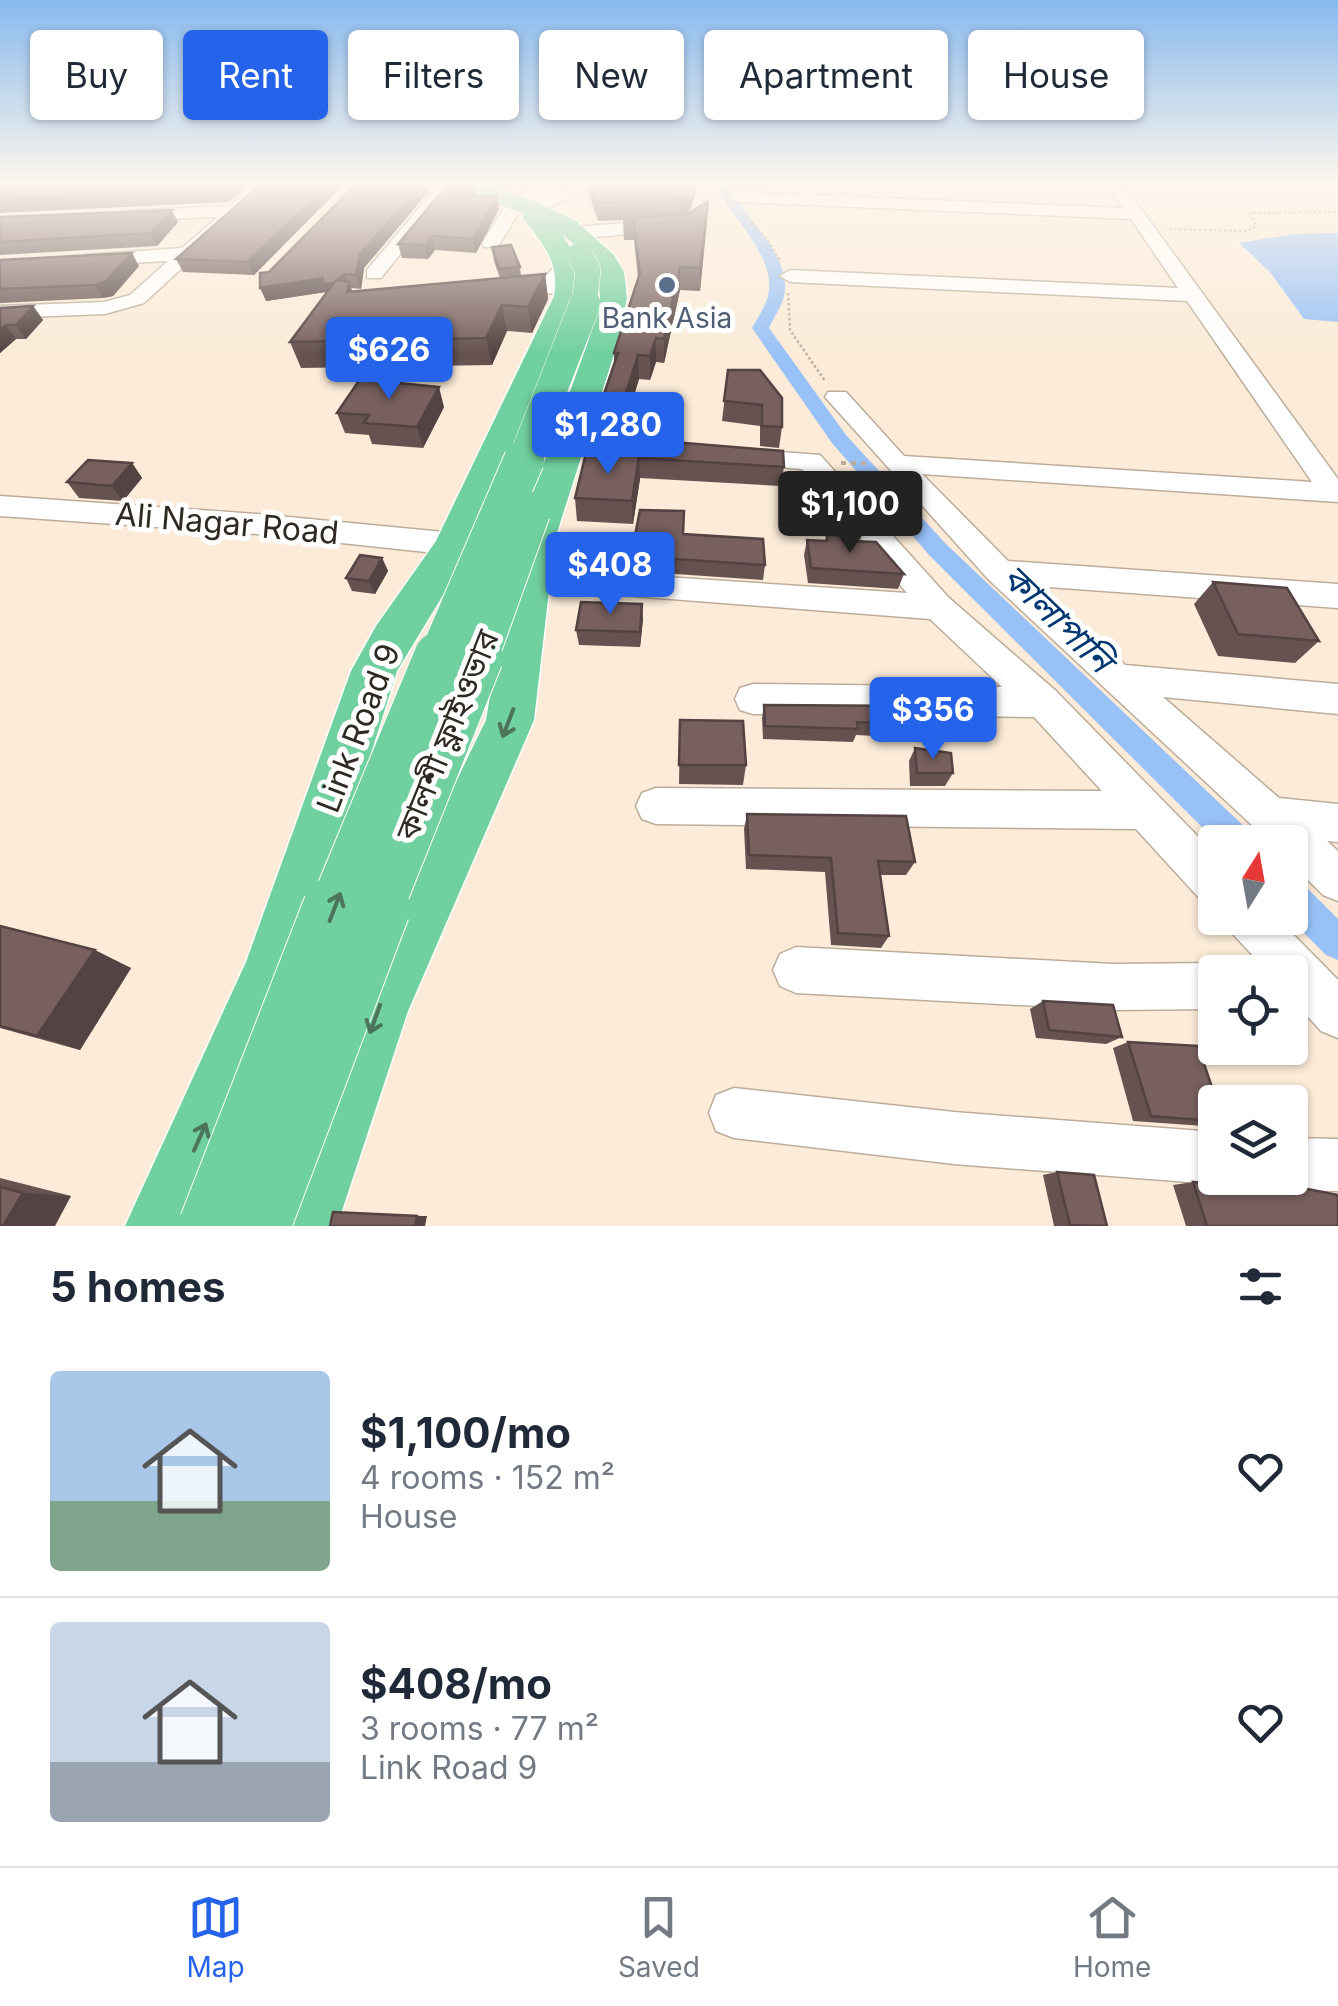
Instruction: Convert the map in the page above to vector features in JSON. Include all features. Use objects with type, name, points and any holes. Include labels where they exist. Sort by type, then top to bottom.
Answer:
[{"type":"main road","name":"Link Road 9","points":[[161,1226],[272,972],[386,644],[432,582],[454,544],[568,296],[563,240]]},
{"type":"main road","points":[[211,1226],[372,811],[510,496],[587,299],[588,270],[568,240]]},
{"type":"main road","name":"কালশী ফ্লাইওভার","points":[[258,1226],[345,991],[491,626],[528,518],[597,293],[595,265],[571,240]]},
{"type":"main road","points":[[301,1226],[379,1007],[510,720],[520,674],[525,587],[531,556],[570,443],[614,288],[608,264],[596,249],[579,240]]},
{"type":"main road","points":[[374,672],[408,646],[442,638],[480,644],[501,655],[520,674]]},
{"type":"street","points":[[0,312],[105,308],[130,302],[202,240]]},
{"type":"street","points":[[374,274],[402,240]]},
{"type":"street","points":[[490,243],[507,240]]},
{"type":"street","points":[[478,294],[546,289],[559,240]]},
{"type":"street","points":[[1155,240],[1336,493]]},
{"type":"street","points":[[75,260],[187,254]]},
{"type":"street","points":[[790,276],[1194,295]]},
{"type":"street","points":[[837,397],[885,464],[1273,816],[1338,880]]},
{"type":"street","points":[[570,443],[810,462],[938,607],[1043,702],[1198,866]]},
{"type":"street","points":[[885,464],[1336,493]]},
{"type":"street","name":"Ali Nagar Road","points":[[0,506],[257,524],[454,544]]},
{"type":"street","points":[[1000,572],[1338,596]]},
{"type":"street","points":[[604,584],[938,607]]},
{"type":"street","points":[[1120,678],[1338,699]]},
{"type":"street","points":[[753,699],[1043,702]]},
{"type":"street","points":[[656,806],[1145,810]]},
{"type":"street","points":[[1273,816],[1338,823]]},
{"type":"street","points":[[1262,935],[1313,995]]},
{"type":"street","points":[[796,970],[1113,986],[1198,986]]},
{"type":"street","points":[[734,1113],[954,1138],[1198,1157]]},
{"type":"street","points":[[1308,1164],[1338,1165]]},
{"type":"path","points":[[768,240],[790,276],[784,311],[795,344],[837,397]]},
{"type":"path","points":[[835,462],[885,464]]},
{"type":"water","points":[[1338,240],[1338,322],[1304,319],[1270,272],[1239,243]]},
{"type":"building","points":[[197,240],[270,240],[248,262],[176,259]]},
{"type":"building","points":[[300,240],[372,240],[360,254],[356,275],[345,274],[333,283],[323,284],[323,278],[260,288],[260,273],[269,272]]},
{"type":"building","points":[[401,240],[429,240],[425,245],[398,244]]},
{"type":"building","points":[[636,240],[703,240],[700,268],[680,267],[664,339],[656,338],[650,356],[638,355],[625,396],[604,394],[618,353],[614,353],[640,273]]},
{"type":"building","points":[[511,245],[520,267],[499,269],[492,247]]},
{"type":"building","points":[[132,253],[105,282],[95,285],[0,289],[0,260]]},
{"type":"building","points":[[545,274],[528,307],[502,305],[486,338],[290,342],[336,280],[349,282],[347,292]]},
{"type":"building","points":[[33,306],[16,325],[0,330],[0,308]]},
{"type":"building","points":[[728,370],[760,370],[782,398],[782,427],[762,426],[762,405],[724,401]]},
{"type":"building","points":[[360,379],[439,387],[417,427],[364,423],[369,415],[337,413]]},
{"type":"building","points":[[636,439],[783,451],[784,467],[639,458],[632,456]]},
{"type":"building","points":[[586,453],[639,456],[632,501],[575,498]]},
{"type":"building","points":[[88,460],[132,463],[112,486],[67,482]]},
{"type":"building","points":[[640,510],[684,511],[683,534],[763,539],[765,565],[631,556]]},
{"type":"building","points":[[827,534],[876,542],[904,574],[811,568],[807,540],[827,541]]},
{"type":"building","points":[[360,555],[382,558],[369,581],[346,578]]},
{"type":"building","points":[[1213,582],[1287,588],[1319,641],[1238,634]]},
{"type":"building","points":[[581,602],[642,604],[640,632],[576,630]]},
{"type":"building","points":[[764,705],[921,706],[924,725],[857,722],[858,729],[765,726]]},
{"type":"building","points":[[680,720],[743,721],[746,765],[679,765]]},
{"type":"building","points":[[915,748],[951,753],[953,773],[917,773]]},
{"type":"building","points":[[747,814],[906,816],[915,862],[878,861],[889,936],[838,933],[831,858],[749,855]]},
{"type":"building","points":[[0,926],[95,950],[37,1036],[0,1026]]},
{"type":"building","points":[[1043,1001],[1113,1005],[1122,1037],[1049,1030]]},
{"type":"building","points":[[1128,1042],[1198,1046],[1198,1065],[1204,1065],[1211,1085],[1198,1085],[1198,1120],[1151,1116]]},
{"type":"building","points":[[1057,1172],[1094,1175],[1107,1226],[1070,1225]]},
{"type":"building","points":[[1193,1182],[1198,1182],[1198,1195],[1308,1195],[1308,1189],[1338,1195],[1338,1226],[1207,1226]]},
{"type":"building","points":[[0,1187],[23,1193],[3,1226],[0,1226]]},
{"type":"building","points":[[333,1212],[417,1216],[415,1226],[330,1226]]},
{"type":"waterway","name":"কালাপানি","points":[[758,240],[772,265],[777,291],[760,328],[839,439],[938,550],[1221,825]]},
{"type":"waterway","name":"কালাপানি","points":[[1308,913],[1338,943]]},
{"type":"place","name":"Bank Asia","points":[[667,285]]}]
